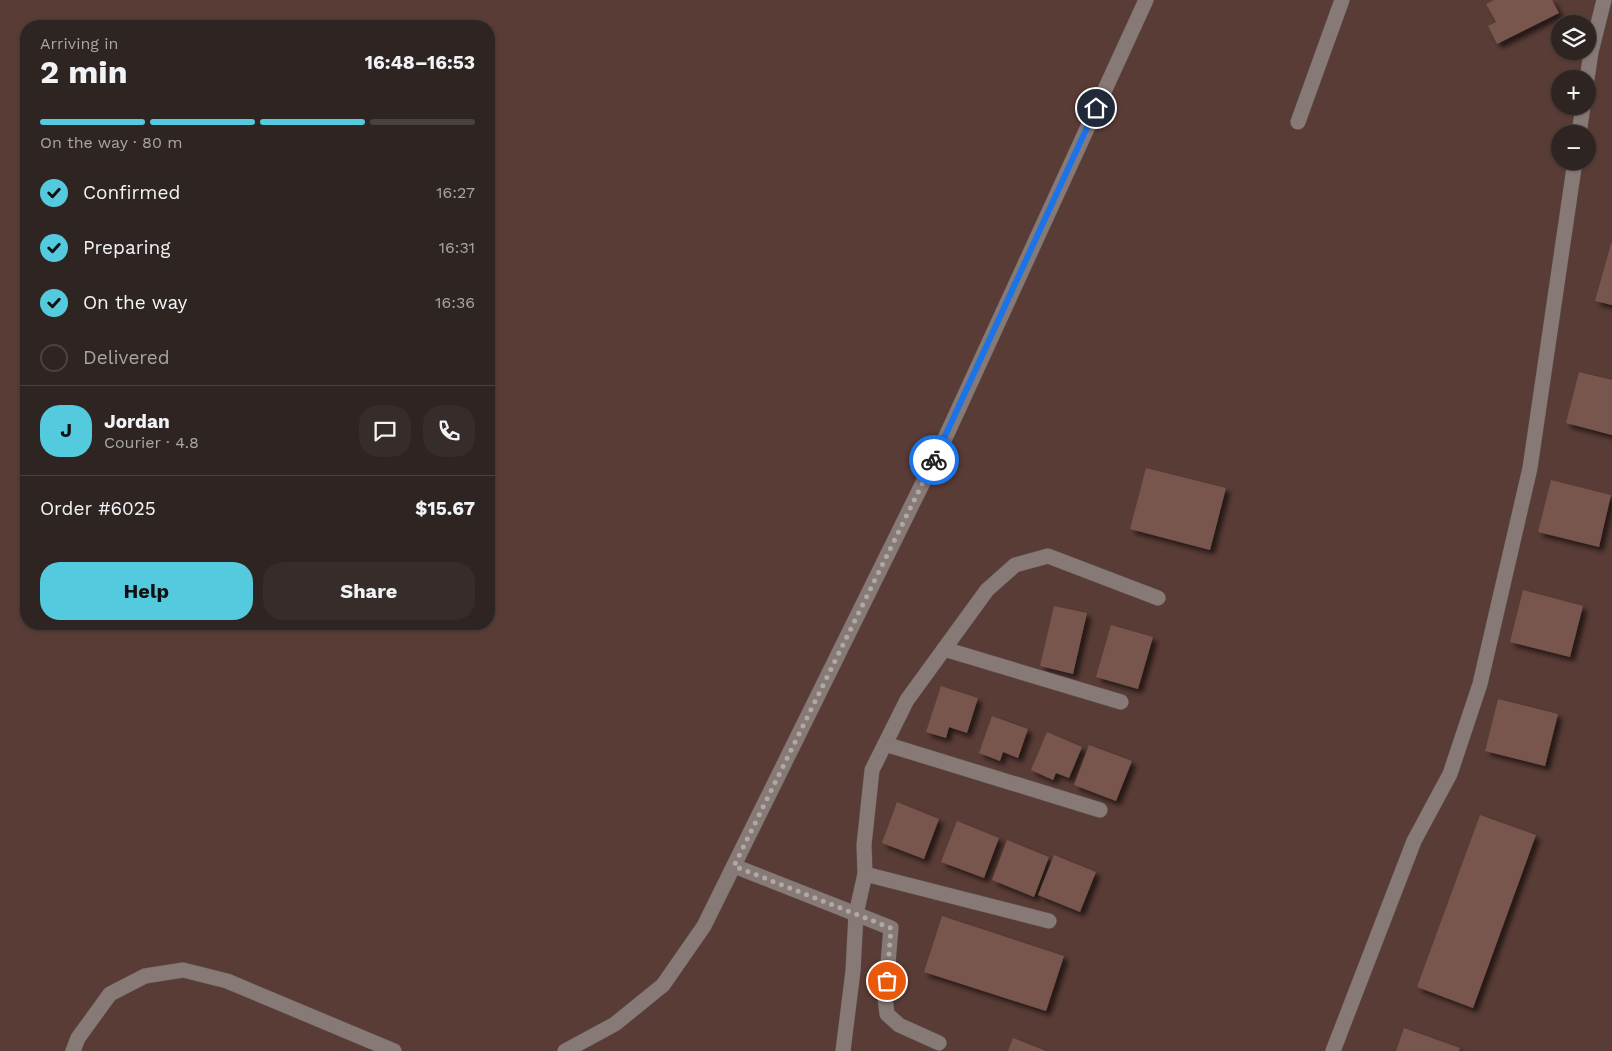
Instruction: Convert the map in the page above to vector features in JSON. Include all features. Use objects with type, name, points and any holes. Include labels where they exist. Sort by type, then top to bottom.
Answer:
[{"type":"street","points":[[566,1051],[615,1024],[663,985],[704,926],[947,434],[1146,0]]},
{"type":"street","points":[[1298,122],[1342,0]]},
{"type":"street","points":[[1588,70],[1604,0]]},
{"type":"street","points":[[1333,1051],[1414,841],[1450,774],[1480,684],[1530,468],[1574,170]]},
{"type":"street","points":[[843,1051],[856,914],[865,874],[864,845],[872,770],[907,700],[987,590],[1015,565],[1048,556],[1158,598]]},
{"type":"street","points":[[944,649],[1121,702]]},
{"type":"street","points":[[885,744],[1100,810]]},
{"type":"street","points":[[734,866],[891,928],[885,998],[887,1014],[898,1025],[939,1043]]},
{"type":"street","points":[[865,874],[1050,921]]},
{"type":"street","points":[[73,1051],[78,1038],[110,994],[145,976],[183,970],[228,981],[394,1051]]},
{"type":"shaded area","points":[[0,0],[1612,0],[1612,1051],[0,1051]]},
{"type":"building","points":[[1494,0],[1552,0],[1559,13],[1551,15],[1551,17],[1497,44],[1488,26],[1496,22],[1486,4]]},
{"type":"building","points":[[1612,244],[1612,305],[1595,301]]},
{"type":"building","points":[[1579,372],[1612,380],[1612,435],[1566,423]]},
{"type":"building","points":[[1146,468],[1226,488],[1210,550],[1130,529]]},
{"type":"building","points":[[1551,480],[1611,495],[1599,547],[1538,532]]},
{"type":"building","points":[[1523,590],[1583,606],[1570,657],[1510,642]]},
{"type":"building","points":[[1054,606],[1087,613],[1073,674],[1040,666]]},
{"type":"building","points":[[1111,625],[1153,637],[1138,689],[1096,677]]},
{"type":"building","points":[[941,686],[978,698],[967,733],[949,727],[946,738],[926,732]]},
{"type":"building","points":[[1498,699],[1558,714],[1545,766],[1485,751]]},
{"type":"building","points":[[992,716],[1028,729],[1018,758],[1003,752],[1000,761],[979,753]]},
{"type":"building","points":[[1047,732],[1082,747],[1069,778],[1056,773],[1053,780],[1031,770]]},
{"type":"building","points":[[1089,745],[1132,761],[1116,801],[1074,785]]},
{"type":"building","points":[[897,802],[939,819],[924,859],[882,843]]},
{"type":"building","points":[[1480,815],[1536,835],[1473,1008],[1417,987]]},
{"type":"building","points":[[957,821],[999,838],[984,878],[941,862]]},
{"type":"building","points":[[1007,840],[1049,857],[1034,897],[992,880]]},
{"type":"building","points":[[1054,855],[1096,872],[1080,912],[1038,895]]},
{"type":"building","points":[[942,916],[1064,956],[1046,1011],[924,972]]},
{"type":"building","points":[[1404,1028],[1460,1048],[1459,1051],[1396,1051]]},
{"type":"building","points":[[1013,1038],[1046,1051],[1008,1051]]},
{"type":"way so far","points":[[887,981],[891,928],[734,866],[934,460]]},
{"type":"route","points":[[934,460],[956,416],[1096,108]]}]
